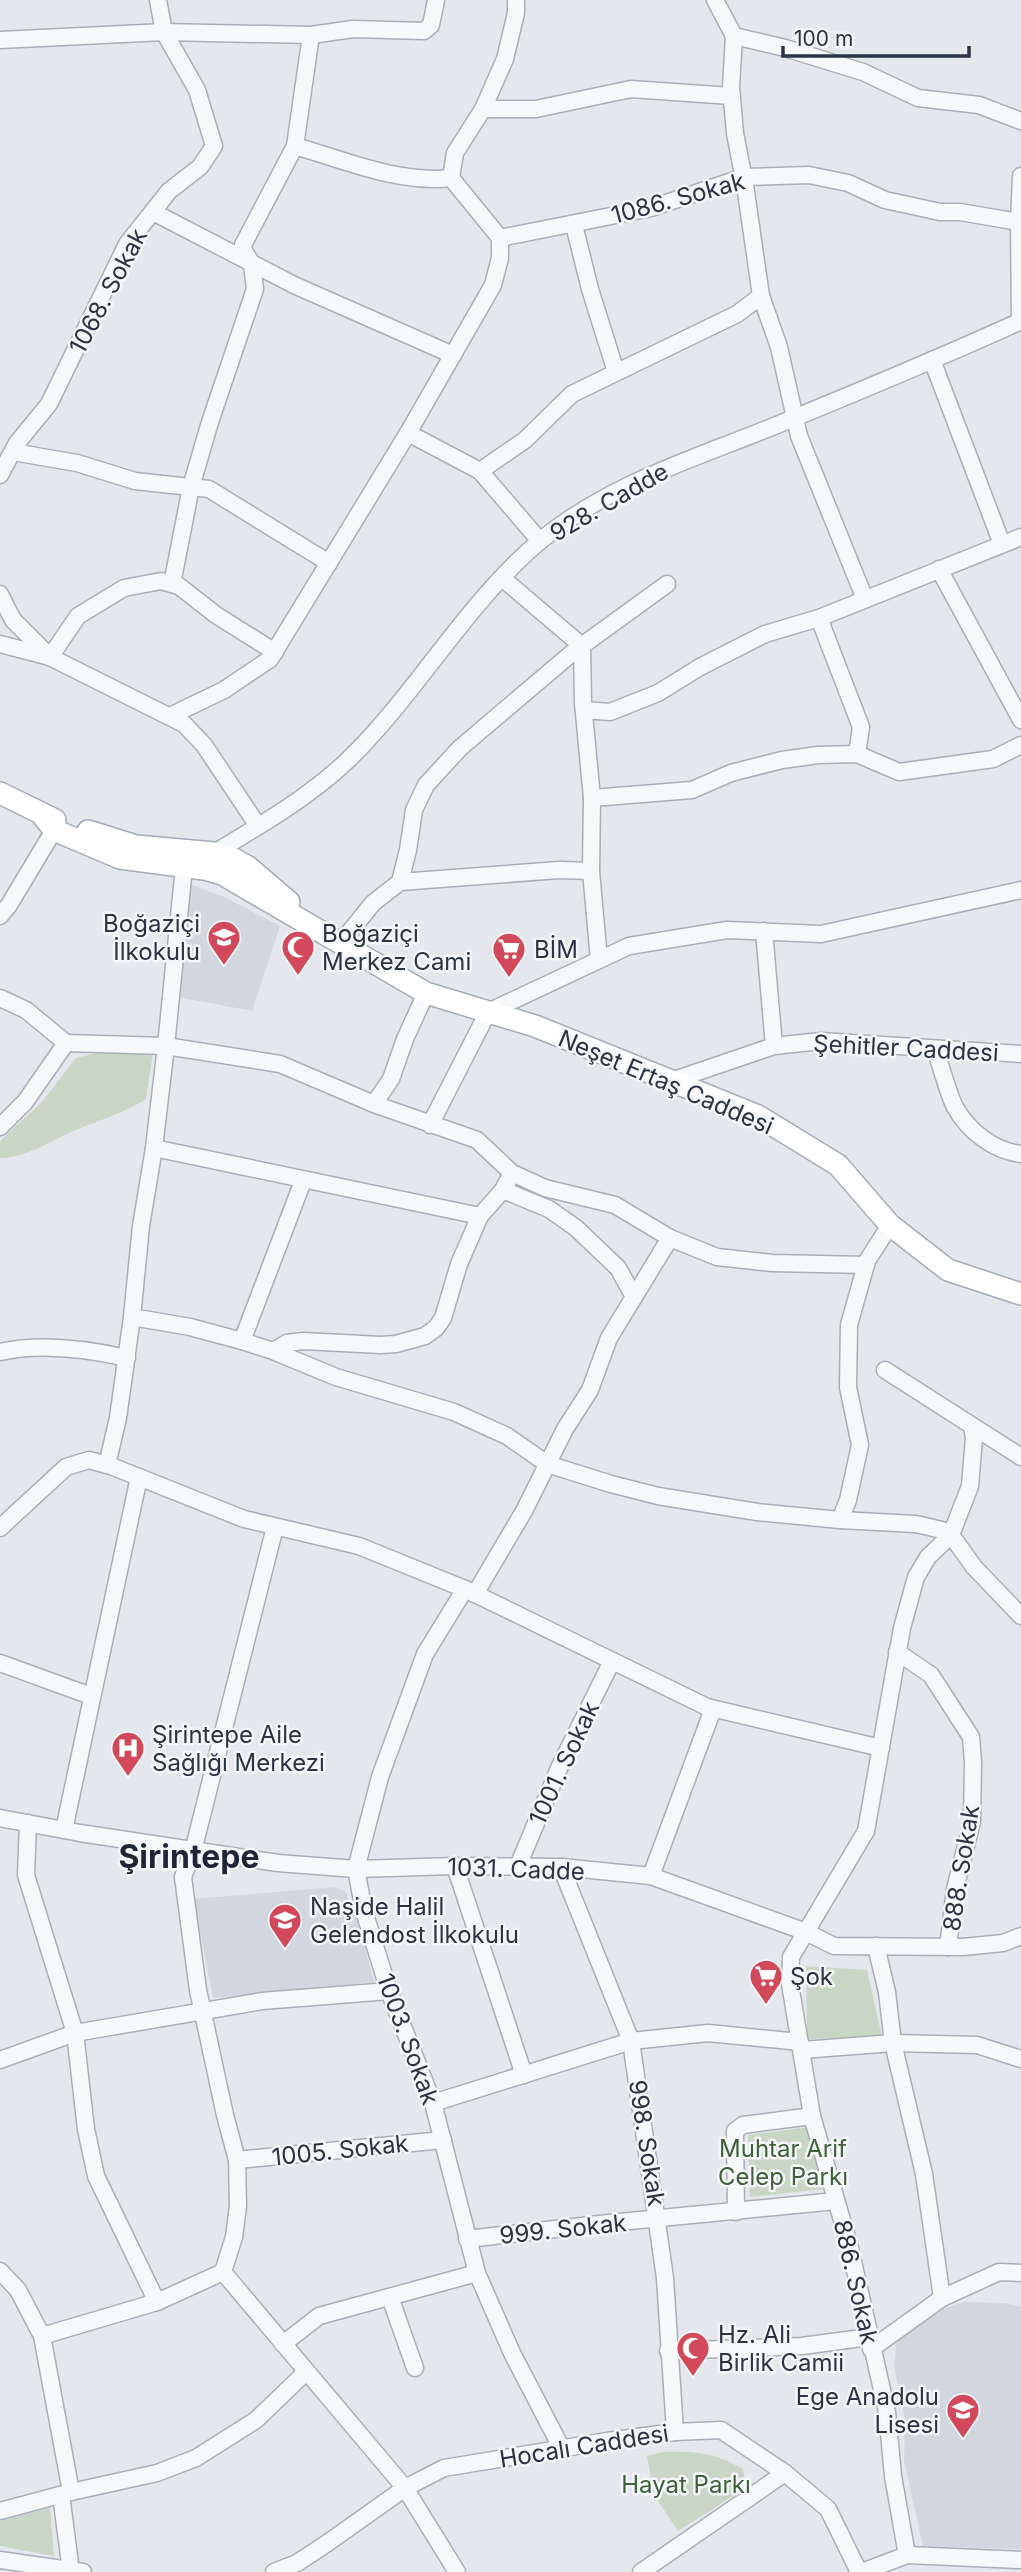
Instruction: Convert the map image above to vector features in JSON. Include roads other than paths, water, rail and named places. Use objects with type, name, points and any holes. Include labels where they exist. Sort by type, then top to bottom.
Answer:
[{"type":"main road","name":"Neşet Ertaş Caddesi","points":[[0,793],[48,822],[120,858],[222,874],[426,993],[536,1026],[758,1116],[838,1165],[890,1225],[948,1269],[1021,1294]]},
{"type":"main road","name":"Neşet Ertaş Caddesi","points":[[48,822],[136,846],[214,853],[232,858],[248,867],[320,931]]},
{"type":"main road","points":[[190,868],[214,853]]},
{"type":"street","name":"1068. Sokak","points":[[0,475],[12,452],[49,404],[127,244],[169,191],[200,167],[214,146],[197,90],[164,32],[158,0]]},
{"type":"street","points":[[0,40],[164,32],[311,34],[354,29],[424,31],[431,25],[436,0]]},
{"type":"street","points":[[451,178],[456,153],[483,108],[505,59],[516,13],[516,0]]},
{"type":"street","points":[[715,0],[734,36],[731,96],[761,296],[779,347],[799,436],[865,599]]},
{"type":"street","points":[[172,584],[191,486],[255,289],[253,264],[243,245],[295,146],[311,34]]},
{"type":"street","points":[[734,36],[785,48],[863,72],[918,98],[979,105],[1021,121]]},
{"type":"street","points":[[483,108],[536,109],[631,89],[731,96]]},
{"type":"street","points":[[295,146],[376,169],[429,180],[451,178]]},
{"type":"street","name":"1086. Sokak","points":[[500,238],[651,208],[744,177],[810,175],[848,183],[885,200],[940,212],[960,212],[1019,222]]},
{"type":"street","points":[[1020,321],[1021,176]]},
{"type":"street","points":[[170,716],[225,690],[270,659],[408,433],[493,285],[500,258],[500,238],[451,178]]},
{"type":"street","points":[[153,212],[294,285],[453,355]]},
{"type":"street","points":[[574,225],[590,289],[616,372]]},
{"type":"street","points":[[480,471],[525,440],[572,394],[737,314],[761,296]]},
{"type":"street","name":"928. Cadde","points":[[214,853],[310,793],[349,759],[380,725],[462,621],[502,578],[540,541],[585,510],[673,464],[795,417],[1020,321]]},
{"type":"street","points":[[932,360],[1002,544]]},
{"type":"street","points":[[408,433],[480,471],[540,541]]},
{"type":"street","points":[[12,452],[77,463],[135,481],[209,489],[329,563]]},
{"type":"street","points":[[584,710],[610,712],[658,693],[700,667],[765,634],[819,618],[1021,537]]},
{"type":"street","points":[[939,569],[1021,720]]},
{"type":"street","points":[[502,578],[582,646],[584,710],[592,798],[591,871],[598,960]]},
{"type":"street","points":[[50,657],[78,616],[124,588],[160,581],[179,586],[216,615],[275,652]]},
{"type":"street","points":[[400,882],[414,810],[426,785],[460,748],[582,646],[667,584]]},
{"type":"street","points":[[0,594],[13,620],[50,657]]},
{"type":"street","points":[[819,618],[862,727],[857,754]]},
{"type":"street","points":[[0,644],[50,657],[184,724],[204,745],[258,826]]},
{"type":"street","points":[[592,798],[692,790],[731,773],[782,760],[818,755],[857,754],[899,772],[993,759],[1021,745]]},
{"type":"street","points":[[0,916],[9,905],[48,822]]},
{"type":"street","points":[[107,1465],[118,1418],[127,1358],[141,1226],[154,1148],[190,868]]},
{"type":"street","points":[[340,944],[373,903],[400,882],[559,870],[591,871]]},
{"type":"street","points":[[430,1125],[488,1012],[629,946],[727,930],[821,934],[1021,890]]},
{"type":"street","points":[[764,931],[774,1046]]},
{"type":"street","points":[[374,1104],[391,1079],[405,1039],[426,993]]},
{"type":"street","points":[[0,999],[26,1010],[66,1043],[166,1046],[279,1064],[374,1104],[477,1140],[512,1172],[545,1188],[615,1205],[670,1238],[717,1257],[772,1263],[866,1265]]},
{"type":"street","name":"Şehitler Caddesi","points":[[671,1081],[774,1046],[821,1041],[1021,1054]]},
{"type":"street","points":[[0,1127],[25,1102],[66,1043]]},
{"type":"street","points":[[935,1049],[955,1107],[977,1134],[1006,1152],[1021,1154]]},
{"type":"street","points":[[154,1148],[480,1216]]},
{"type":"street","points":[[273,1351],[287,1343],[303,1340],[396,1344],[425,1336],[436,1328],[443,1318],[459,1264],[480,1216],[503,1190],[512,1172]]},
{"type":"street","points":[[242,1341],[303,1181]]},
{"type":"street","points":[[503,1190],[549,1209],[576,1227],[618,1268],[634,1297]]},
{"type":"street","points":[[840,1520],[848,1500],[860,1445],[848,1387],[849,1325],[866,1265],[890,1225]]},
{"type":"street","name":"1003. Sokak","points":[[562,2449],[512,2353],[477,2273],[433,2103],[389,1991],[363,1911],[356,1869],[380,1777],[425,1654],[524,1511],[565,1429],[590,1390],[609,1338],[670,1238]]},
{"type":"street","points":[[132,1317],[190,1327],[242,1341],[336,1377],[454,1412],[507,1436],[547,1464],[658,1496],[757,1512],[916,1524],[942,1530],[951,1535],[974,1567],[1021,1616]]},
{"type":"street","points":[[0,1352],[29,1347],[100,1352],[127,1358]]},
{"type":"street","points":[[885,1370],[1021,1457]]},
{"type":"street","points":[[951,1535],[970,1486],[974,1438],[972,1426]]},
{"type":"street","points":[[0,1528],[66,1466],[89,1460],[139,1477],[211,1508],[275,1527],[359,1546],[470,1591],[713,1709],[881,1748]]},
{"type":"street","points":[[64,1830],[139,1477]]},
{"type":"street","points":[[42,2336],[157,2302],[222,2273],[234,2237],[238,2206],[237,2160],[203,2012],[183,1877],[193,1851],[275,1527]]},
{"type":"street","name":"886. Sokak","points":[[907,2555],[893,2476],[887,2412],[850,2248],[812,2116],[790,1984],[791,1957],[866,1831],[897,1652],[916,1577],[928,1557],[951,1535]]},
{"type":"street","name":"888. Sokak","points":[[897,1652],[931,1675],[971,1737],[972,1822],[955,1889],[948,1947]]},
{"type":"street","name":"1001. Sokak","points":[[518,1866],[559,1766],[612,1661]]},
{"type":"street","points":[[0,1662],[91,1696]]},
{"type":"street","points":[[651,1876],[713,1709]]},
{"type":"street","name":"1031. Cadde","points":[[0,1818],[278,1863],[356,1869],[561,1867],[651,1876],[806,1931],[834,1946],[948,1947],[1003,1943],[1020,1938]]},
{"type":"street","points":[[28,1824],[26,1875],[75,2033],[86,2129],[96,2176],[157,2302]]},
{"type":"street","points":[[455,1866],[524,2074]]},
{"type":"street","name":"998. Sokak","points":[[561,1867],[631,2041],[665,2278],[675,2432]]},
{"type":"street","points":[[876,1946],[887,1992],[893,2043],[924,2174],[942,2298]]},
{"type":"street","points":[[0,2060],[75,2033],[262,2001],[389,1991]]},
{"type":"street","points":[[433,2103],[631,2041],[708,2033],[801,2046],[893,2043],[976,2045],[1021,2059]]},
{"type":"street","points":[[736,2212],[735,2131],[743,2125],[812,2116]]},
{"type":"street","name":"1005. Sokak","points":[[237,2160],[443,2140]]},
{"type":"street","name":"999. Sokak","points":[[467,2239],[836,2201]]},
{"type":"street","points":[[0,2271],[18,2290],[42,2336],[77,2571],[9,2565]]},
{"type":"street","points":[[668,2351],[870,2343],[942,2298],[999,2272],[1021,2273]]},
{"type":"street","points":[[222,2273],[405,2488],[457,2572]]},
{"type":"street","points":[[283,2344],[319,2316],[477,2273]]},
{"type":"street","points":[[390,2297],[415,2368]]},
{"type":"street","points":[[0,2511],[156,2473],[196,2458],[256,2420],[306,2372]]},
{"type":"street","name":"Hocalı Caddesi","points":[[274,2572],[299,2567],[405,2488],[444,2468],[675,2432],[721,2430],[785,2473],[828,2509],[861,2572]]},
{"type":"street","points":[[642,2572],[785,2473]]},
{"type":"street","points":[[861,2572],[907,2555],[1021,2560]]},
{"type":"place","name":"Boğaziçi İlkokulu","points":[[224,967]]},
{"type":"place","name":"Boğaziçi Merkez Cami","points":[[298,977]]},
{"type":"place","name":"BİM","points":[[509,979]]},
{"type":"place","name":"Şirintepe Aile Sağlığı Merkezi","points":[[128,1778]]},
{"type":"place","name":"Naşide Halil Gelendost İlkokulu","points":[[285,1950]]},
{"type":"place","name":"Şok","points":[[766,2006]]},
{"type":"place","name":"Hz. Ali Birlik Camii","points":[[693,2378]]},
{"type":"place","name":"Ege Anadolu Lisesi","points":[[963,2440]]},
{"type":"district","name":"Şirintepe","points":[[189,1856]]},
{"type":"park label","name":"Muhtar Arif Celep Parkı","points":[[783,2162]]},
{"type":"park label","name":"Hayat Parkı","points":[[686,2484]]}]
